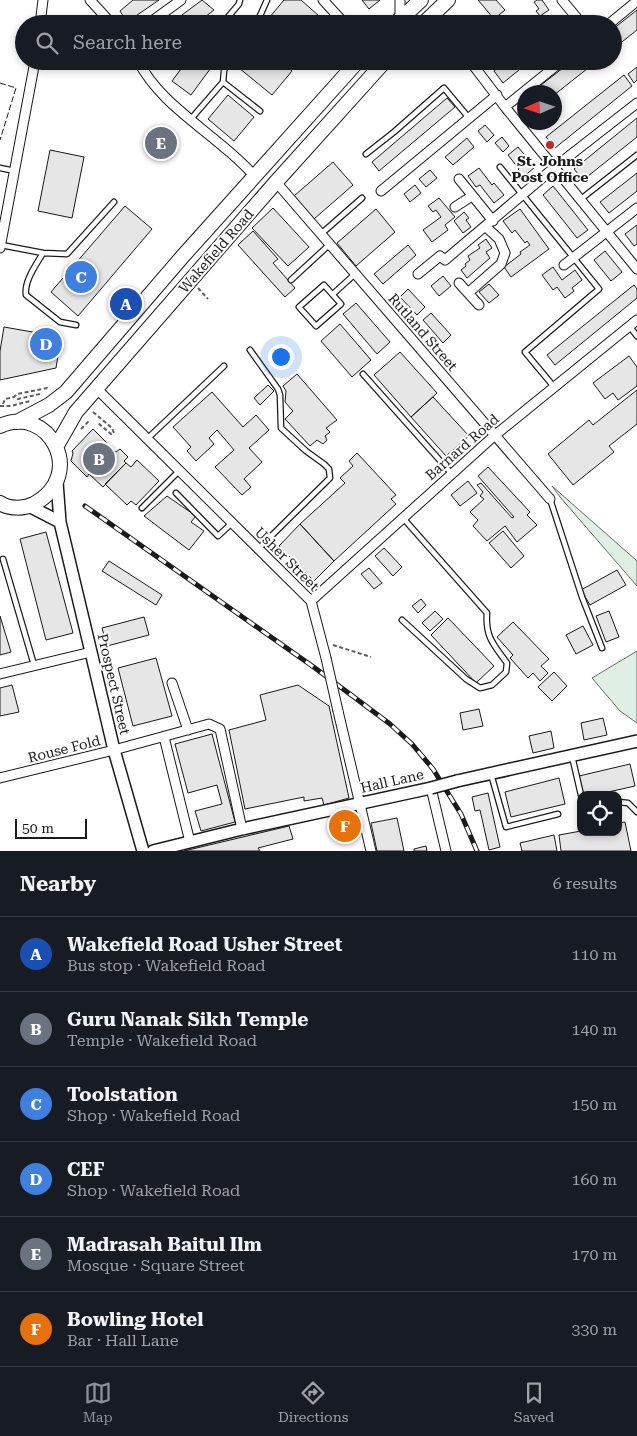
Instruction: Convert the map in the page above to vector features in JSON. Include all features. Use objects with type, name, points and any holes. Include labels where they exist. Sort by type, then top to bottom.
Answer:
[{"type":"main road","points":[[405,15],[421,0]]},
{"type":"main road","points":[[440,15],[448,0]]},
{"type":"main road","name":"Wakefield Road","points":[[6,423],[49,405],[66,392],[254,175],[350,70]]},
{"type":"main road","name":"Wakefield Road","points":[[56,447],[76,412],[276,182],[377,70]]},
{"type":"main road","points":[[4,507],[29,506],[46,497],[57,482],[60,462],[56,447],[49,436],[34,425],[6,423]]},
{"type":"street","points":[[41,15],[42,0]]},
{"type":"street","points":[[90,0],[104,15]]},
{"type":"street","points":[[160,15],[181,0]]},
{"type":"street","points":[[323,0],[337,15]]},
{"type":"street","points":[[399,15],[400,0]]},
{"type":"street","points":[[562,0],[574,15]]},
{"type":"street","points":[[619,15],[637,1]]},
{"type":"street","points":[[0,246],[33,70]]},
{"type":"street","points":[[144,70],[160,93],[227,149],[254,175]]},
{"type":"street","points":[[477,70],[607,233],[636,265]]},
{"type":"street","points":[[505,107],[551,70]]},
{"type":"street","points":[[381,191],[497,96]]},
{"type":"street","points":[[418,274],[440,256],[445,260],[555,167],[637,103]]},
{"type":"street","points":[[459,180],[493,221]]},
{"type":"street","name":"Rutland Street","points":[[276,182],[550,499]]},
{"type":"street","points":[[455,208],[472,196]]},
{"type":"street","points":[[564,265],[637,208]]},
{"type":"street","points":[[468,293],[500,264],[505,253],[499,239],[486,227]]},
{"type":"street","points":[[459,283],[479,305]]},
{"type":"street","name":"Barnard Road","points":[[311,601],[494,436],[634,324]]},
{"type":"street","name":"Usher Street","points":[[96,389],[311,601],[371,851]]},
{"type":"street","name":"Prospect Street","points":[[57,482],[60,522],[114,750],[143,851]]},
{"type":"street","points":[[29,506],[60,522]]},
{"type":"street","points":[[0,674],[91,652]]},
{"type":"street","points":[[172,683],[188,730]]},
{"type":"street","name":"Rouse Fold","points":[[0,778],[209,724],[220,729],[242,829]]},
{"type":"street","points":[[164,737],[190,842]]},
{"type":"street","name":"Hall Lane","points":[[153,851],[242,829],[637,741]]},
{"type":"street","points":[[431,788],[446,851]]},
{"type":"lane","points":[[230,15],[240,0]]},
{"type":"lane","points":[[261,15],[267,0]]},
{"type":"lane","points":[[190,120],[223,82],[224,70]]},
{"type":"lane","points":[[223,82],[260,111]]},
{"type":"lane","points":[[366,154],[444,88],[470,118]]},
{"type":"lane","points":[[581,200],[637,156]]},
{"type":"lane","points":[[500,166],[599,289],[525,352],[555,388]]},
{"type":"lane","points":[[0,168],[15,172]]},
{"type":"lane","points":[[321,234],[362,198]]},
{"type":"lane","points":[[0,246],[43,253],[67,254],[114,202]]},
{"type":"lane","points":[[290,280],[330,244]]},
{"type":"lane","points":[[43,253],[28,280],[25,289],[26,295],[60,322],[76,325]]},
{"type":"lane","points":[[333,294],[355,274]]},
{"type":"lane","points":[[324,285],[333,294],[341,304],[316,326],[299,307],[324,285]]},
{"type":"lane","points":[[634,324],[637,336]]},
{"type":"lane","points":[[250,350],[278,389],[280,395],[281,428],[296,443],[329,469],[330,478],[258,549]]},
{"type":"lane","points":[[147,439],[224,366]]},
{"type":"lane","points":[[363,374],[452,474]]},
{"type":"lane","points":[[142,508],[179,471]]},
{"type":"lane","points":[[176,493],[218,536],[232,523]]},
{"type":"lane","points":[[550,499],[582,597],[602,648]]},
{"type":"lane","points":[[402,620],[466,680],[480,688],[492,684],[506,672],[507,663],[488,637],[486,625],[488,613],[404,518]]},
{"type":"lane","points":[[3,559],[34,666]]},
{"type":"lane","points":[[571,755],[580,791]]},
{"type":"lane","points":[[491,773],[506,827],[558,814]]},
{"type":"lane","points":[[622,802],[628,803],[637,812]]},
{"type":"path","points":[[33,400],[11,406],[2,405],[5,399],[14,397],[17,394],[47,388],[50,391],[40,398]]},
{"type":"path","points":[[14,397],[18,399],[40,394]]},
{"type":"path","points":[[84,404],[112,428],[114,433],[111,434],[98,422]]},
{"type":"path","points":[[81,429],[89,421]]},
{"type":"path","points":[[322,642],[371,657]]},
{"type":"green space","points":[[552,486],[637,561],[637,586],[560,497]]},
{"type":"green space","points":[[637,651],[637,723],[620,711],[592,678]]},
{"type":"building","points":[[133,0],[159,0],[137,15],[123,15],[120,11]]},
{"type":"building","points":[[202,0],[214,10],[208,15],[182,15]]},
{"type":"building","points":[[284,0],[301,0],[318,15],[272,15]]},
{"type":"building","points":[[362,0],[380,0],[369,9]]},
{"type":"building","points":[[478,0],[496,0],[505,10],[499,15],[491,15]]},
{"type":"building","points":[[542,0],[549,10],[539,15],[536,11],[539,9],[534,2]]},
{"type":"building","points":[[637,10],[637,30],[622,42],[622,22]]},
{"type":"building","points":[[637,67],[637,80],[634,83],[628,74]]},
{"type":"building","points":[[180,70],[209,70],[191,95],[172,81]]},
{"type":"building","points":[[241,70],[291,70],[272,95]]},
{"type":"building","points":[[495,70],[519,70],[503,83],[494,71]]},
{"type":"building","points":[[560,70],[586,70],[562,89],[562,85],[541,85]]},
{"type":"building","points":[[624,75],[632,86],[555,148],[546,137],[555,130],[562,130],[562,124]]},
{"type":"building","points":[[228,95],[254,117],[234,141],[208,119]]},
{"type":"building","points":[[447,98],[455,107],[379,171],[372,162]]},
{"type":"building","points":[[637,118],[637,137],[583,180],[574,169]]},
{"type":"building","points":[[485,125],[494,135],[487,142],[478,131]]},
{"type":"building","points":[[160,132],[171,141],[162,153],[150,144]]},
{"type":"building","points":[[502,137],[509,146],[503,152],[495,143]]},
{"type":"building","points":[[467,138],[474,147],[453,165],[445,157]]},
{"type":"building","points":[[518,147],[535,167],[522,178],[517,171],[519,169],[508,155]]},
{"type":"building","points":[[50,150],[84,157],[72,218],[38,211]]},
{"type":"building","points":[[333,162],[353,185],[314,219],[294,196]]},
{"type":"building","points":[[479,168],[492,185],[494,183],[504,195],[494,203],[480,185],[476,187],[468,176]]},
{"type":"building","points":[[430,170],[437,178],[426,187],[419,179]]},
{"type":"building","points":[[637,173],[637,191],[609,213],[600,202]]},
{"type":"building","points":[[415,185],[421,193],[410,202],[404,194]]},
{"type":"building","points":[[553,186],[588,230],[577,238],[543,195]]},
{"type":"building","points":[[439,198],[455,217],[445,225],[448,230],[432,242],[423,230],[441,217],[436,210],[433,212],[428,206]]},
{"type":"building","points":[[125,206],[152,229],[78,316],[51,292]]},
{"type":"building","points":[[273,208],[309,247],[288,266],[252,228]]},
{"type":"building","points":[[376,209],[395,232],[356,266],[337,243]]},
{"type":"building","points":[[520,209],[549,249],[511,277],[504,267],[530,245],[527,241],[525,243],[515,230],[512,233],[503,221]]},
{"type":"building","points":[[464,212],[469,218],[466,220],[471,227],[463,233],[454,221]]},
{"type":"building","points":[[637,225],[637,244],[634,246],[625,234]]},
{"type":"building","points":[[253,231],[278,259],[273,263],[295,288],[285,297],[238,245]]},
{"type":"building","points":[[486,239],[492,248],[486,252],[490,258],[467,278],[461,270],[470,260],[468,256],[480,248],[478,245]]},
{"type":"building","points":[[408,245],[416,255],[383,284],[374,274]]},
{"type":"building","points":[[605,251],[622,272],[611,281],[594,260]]},
{"type":"building","points":[[553,267],[562,280],[575,270],[582,280],[572,288],[574,291],[565,298],[557,287],[553,290],[542,275]]},
{"type":"building","points":[[443,276],[451,286],[439,296],[431,286]]},
{"type":"building","points":[[489,284],[499,295],[489,303],[479,292]]},
{"type":"building","points":[[634,285],[637,289],[637,298],[555,365],[547,355]]},
{"type":"building","points":[[408,289],[425,307],[417,315],[400,297]]},
{"type":"building","points":[[356,303],[390,342],[377,354],[343,314]]},
{"type":"building","points":[[431,313],[451,335],[443,343],[423,320]]},
{"type":"building","points":[[340,324],[371,360],[352,377],[321,341]]},
{"type":"building","points":[[4,327],[61,337],[56,368],[0,380],[0,351]]},
{"type":"building","points":[[400,352],[437,393],[411,417],[374,375]]},
{"type":"building","points":[[629,356],[637,367],[637,386],[618,400],[613,393],[605,399],[593,383]]},
{"type":"building","points":[[297,374],[337,420],[326,428],[330,432],[325,436],[327,440],[323,444],[317,440],[310,446],[285,419],[293,411],[285,402],[286,391],[283,386]]},
{"type":"building","points":[[268,385],[274,391],[260,405],[254,398]]},
{"type":"building","points":[[637,390],[637,424],[609,446],[614,452],[573,485],[548,454],[589,420],[593,425]]},
{"type":"building","points":[[212,392],[243,427],[256,415],[269,430],[249,448],[262,462],[244,479],[251,487],[242,495],[215,467],[234,450],[217,430],[209,438],[214,444],[196,461],[187,451],[191,447],[173,427]]},
{"type":"building","points":[[433,397],[469,436],[446,456],[411,417]]},
{"type":"building","points":[[93,429],[116,452],[120,449],[128,457],[124,461],[126,463],[103,487],[89,474],[87,477],[71,461],[72,451]]},
{"type":"building","points":[[357,453],[396,495],[391,499],[396,504],[334,561],[300,524],[345,483],[340,478],[353,466],[349,461]]},
{"type":"building","points":[[137,460],[159,481],[136,505],[131,501],[127,505],[105,484],[126,463],[131,467]]},
{"type":"building","points":[[488,467],[530,512],[527,515],[537,525],[517,542],[505,526],[487,541],[473,526],[478,520],[470,512],[484,499],[480,496],[483,492],[477,485],[481,483],[512,518],[514,517],[478,476]]},
{"type":"building","points":[[468,481],[477,493],[460,506],[451,495]]},
{"type":"building","points":[[167,496],[196,516],[191,522],[204,531],[189,550],[144,516]]},
{"type":"building","points":[[300,524],[334,561],[314,581],[279,546]]},
{"type":"building","points":[[503,531],[524,556],[511,568],[489,543]]},
{"type":"building","points":[[46,532],[73,633],[46,640],[20,539]]},
{"type":"building","points":[[384,548],[402,567],[393,576],[375,556]]},
{"type":"building","points":[[109,561],[162,595],[156,605],[102,571]]},
{"type":"building","points":[[369,568],[382,583],[374,589],[361,574]]},
{"type":"building","points":[[617,570],[626,585],[590,605],[581,590]]},
{"type":"building","points":[[421,599],[426,605],[418,613],[412,606]]},
{"type":"building","points":[[435,611],[443,619],[430,631],[422,623]]},
{"type":"building","points":[[609,611],[619,637],[606,642],[596,616]]},
{"type":"building","points":[[0,616],[11,652],[0,655]]},
{"type":"building","points":[[144,617],[149,635],[107,646],[102,628]]},
{"type":"building","points":[[448,618],[494,666],[476,683],[431,635]]},
{"type":"building","points":[[513,622],[549,659],[541,666],[548,673],[540,681],[533,673],[528,678],[510,658],[513,655],[497,637]]},
{"type":"building","points":[[583,626],[593,645],[576,654],[566,635]]},
{"type":"building","points":[[156,658],[172,716],[133,726],[118,668]]},
{"type":"building","points":[[554,672],[567,686],[552,701],[538,687]]},
{"type":"building","points":[[12,685],[19,712],[0,716],[0,688]]},
{"type":"building","points":[[298,685],[329,706],[349,798],[324,805],[322,798],[304,801],[304,797],[245,809],[229,730],[266,720],[260,695]]},
{"type":"building","points":[[479,709],[483,726],[463,730],[460,713]]},
{"type":"building","points":[[603,718],[607,735],[584,740],[581,723]]},
{"type":"building","points":[[551,731],[554,748],[533,753],[529,736]]},
{"type":"building","points":[[212,734],[235,822],[201,831],[195,811],[222,804],[217,785],[188,793],[175,744]]},
{"type":"building","points":[[630,764],[635,786],[613,791],[582,791],[579,776]]},
{"type":"building","points":[[559,778],[565,804],[511,817],[505,792]]},
{"type":"building","points":[[488,793],[500,847],[489,850],[480,810],[475,811],[472,797]]},
{"type":"building","points":[[397,818],[404,851],[377,851],[371,823]]},
{"type":"building","points":[[622,822],[625,822],[631,851],[561,851],[559,835],[577,832],[577,836],[622,836]]},
{"type":"building","points":[[289,826],[293,839],[258,848],[260,851],[184,851]]},
{"type":"building","points":[[554,835],[557,851],[522,851],[520,843]]},
{"type":"building","points":[[426,846],[427,851],[414,851],[414,849]]},
{"type":"railway","points":[[85,506],[315,668],[390,724],[412,744],[433,769],[461,814],[477,851]]},
{"type":"fence","points":[[0,83],[16,88],[0,140]]},
{"type":"place","name":"Madrasah Baitul Ilm","points":[[161,143]]},
{"type":"place","name":"St. Johns Post Office","points":[[550,145]]},
{"type":"place","name":"Toolstation","points":[[81,277]]},
{"type":"place","name":"Wakefield Road Usher Street","points":[[126,304]]},
{"type":"place","name":"CEF","points":[[46,344]]},
{"type":"place","name":"Guru Nanak Sikh Temple","points":[[99,459]]},
{"type":"place","name":"Bowling Hotel","points":[[345,826]]}]
